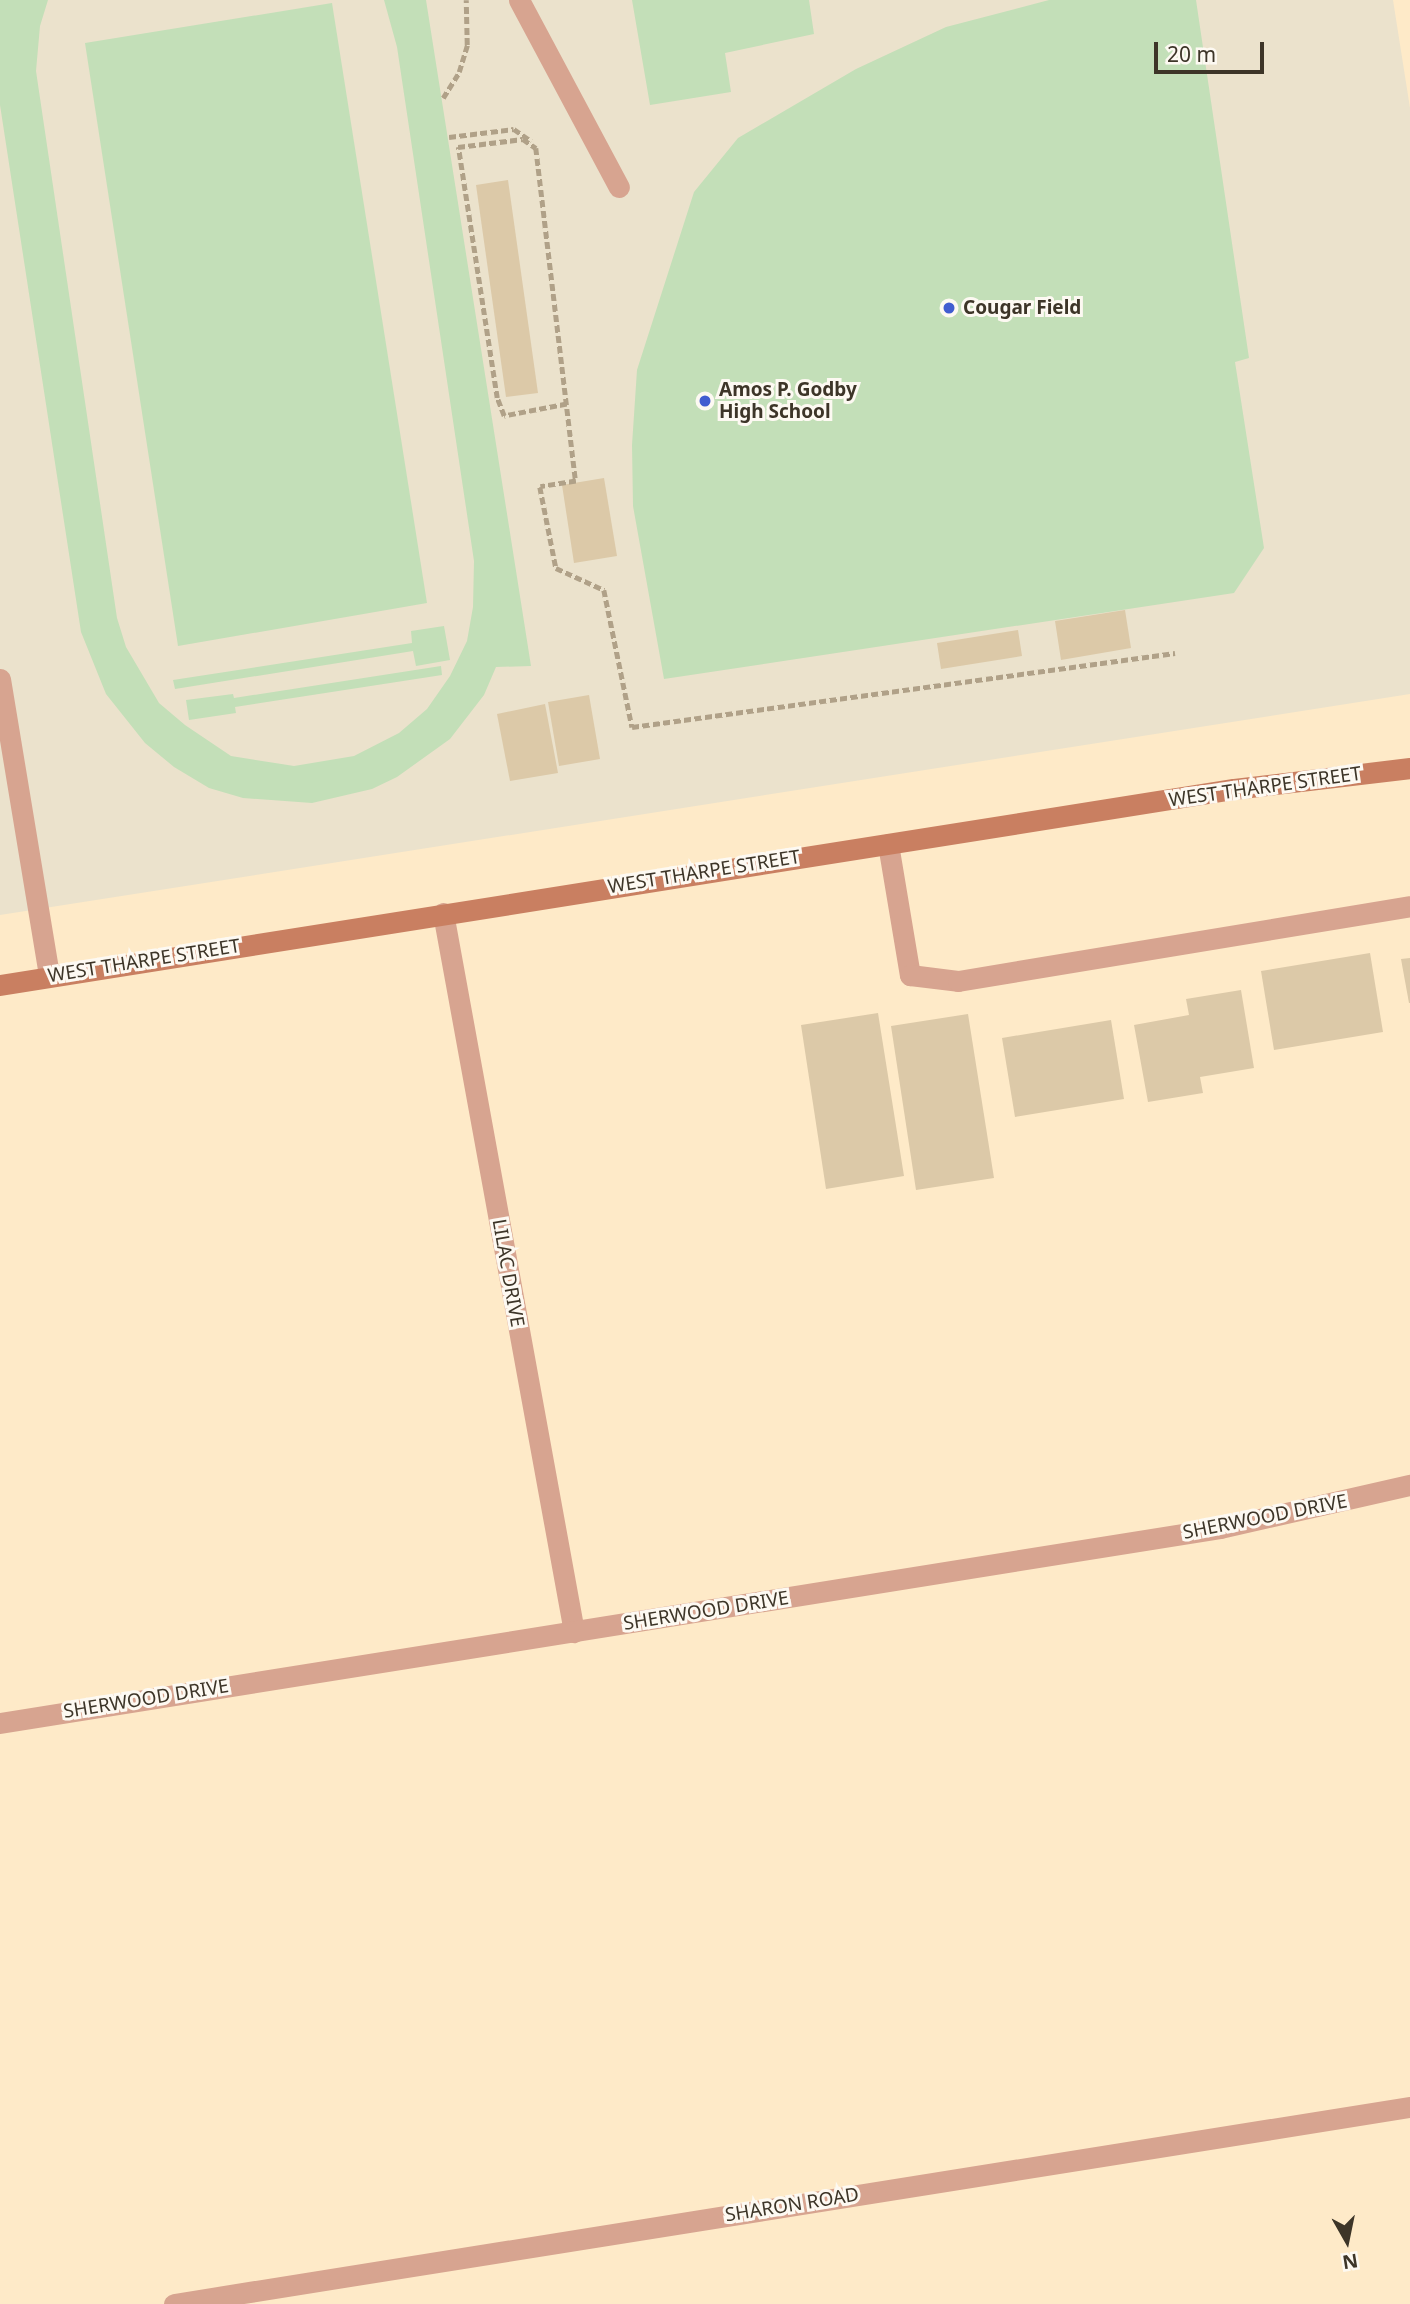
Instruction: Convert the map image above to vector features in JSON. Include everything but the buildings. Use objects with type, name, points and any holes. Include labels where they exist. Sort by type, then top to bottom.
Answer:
[{"type":"main road","name":"WEST THARPE STREET","points":[[0,985],[1234,789],[1410,768]]},
{"type":"street","points":[[519,0],[619,187]]},
{"type":"street","points":[[0,679],[49,976]]},
{"type":"street","points":[[888,844],[910,975],[958,981],[1410,906]]},
{"type":"street","name":"LILAC DRIVE","points":[[443,913],[574,1632]]},
{"type":"street","name":"SHERWOOD DRIVE","points":[[0,1723],[1220,1528],[1410,1485]]},
{"type":"street","name":"SHARON ROAD","points":[[174,2304],[1410,2107]]},
{"type":"path","points":[[443,99],[459,72],[467,45],[466,0]]},
{"type":"path","points":[[449,137],[514,129],[532,141],[576,481],[540,487],[556,568],[604,590],[632,727],[1175,653]]},
{"type":"path","points":[[532,141],[458,147],[497,398],[505,416],[567,404]]},
{"type":"shaded area","name":"Amos P. Godby High School","points":[[0,0],[1393,0],[1410,108],[1410,694],[0,915]]},
{"type":"green space","points":[[0,0],[48,0],[40,26],[36,71],[117,618],[126,647],[159,703],[185,725],[231,756],[294,766],[354,756],[399,733],[427,709],[450,676],[467,641],[473,607],[474,561],[397,47],[384,0],[426,0],[531,666],[496,667],[484,695],[450,739],[397,777],[372,789],[312,803],[243,798],[209,788],[174,767],[145,743],[106,694],[81,632],[0,105]]},
{"type":"green space","points":[[632,0],[809,0],[814,34],[725,53],[731,92],[650,105]]},
{"type":"green space","name":"Cougar Field","points":[[1049,0],[1196,0],[1249,358],[1235,362],[1264,548],[1234,593],[664,679],[633,506],[632,445],[637,370],[694,192],[738,138],[856,69],[946,27]]},
{"type":"green space","points":[[332,3],[427,603],[178,646],[85,43]]},
{"type":"green space","points":[[444,626],[450,660],[416,666],[413,651],[175,689],[173,680],[412,643],[411,631]]},
{"type":"green space","points":[[441,666],[442,675],[235,707],[236,713],[189,720],[186,700],[233,694],[234,698]]},
{"type":"place","name":"Cougar Field","points":[[949,308]]},
{"type":"place","name":"Amos P. Godby High School","points":[[705,401]]}]
